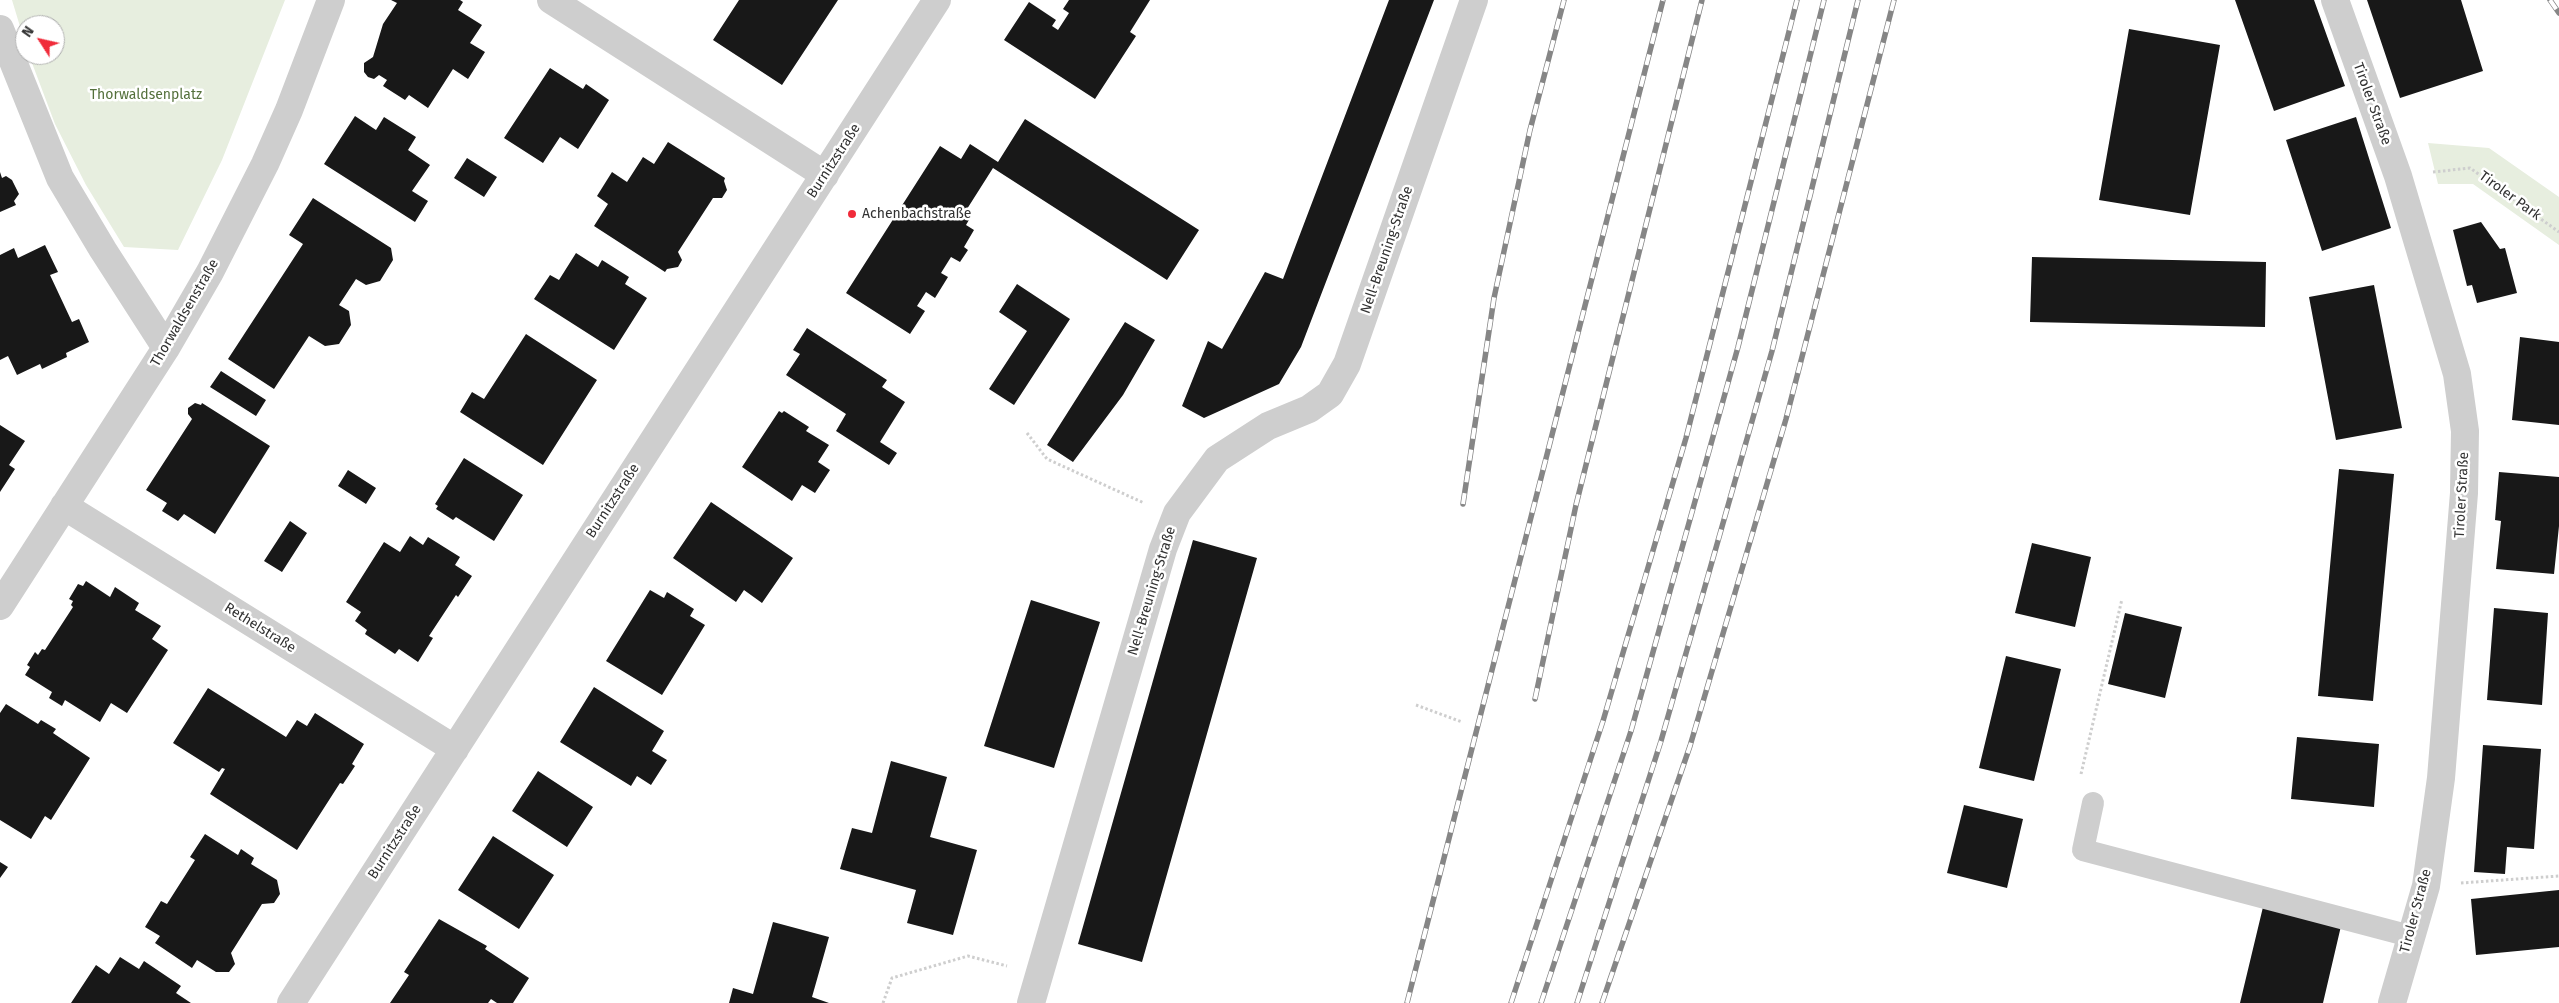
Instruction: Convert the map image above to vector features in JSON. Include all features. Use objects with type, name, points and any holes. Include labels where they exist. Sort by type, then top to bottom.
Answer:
[{"type":"street","name":"Thorwaldsenstraße","points":[[0,606],[166,348],[210,272],[265,164],[289,110],[331,0]]},
{"type":"street","points":[[551,0],[825,175]]},
{"type":"street","name":"Burnitzstraße","points":[[291,1003],[701,363],[938,0]]},
{"type":"street","name":"Nell-Breuning-Straße","points":[[1032,1003],[1163,549],[1177,513],[1217,459],[1268,426],[1309,409],[1330,394],[1347,364],[1474,0]]},
{"type":"street","name":"Tiroler Straße","points":[[2335,0],[2398,176],[2457,374],[2465,431],[2464,493],[2441,778],[2426,886],[2392,1003]]},
{"type":"street","points":[[0,29],[60,178],[103,250],[166,348]]},
{"type":"street","name":"Rethelstraße","points":[[64,506],[455,749]]},
{"type":"lane","points":[[2094,803],[2083,850],[2410,936]]},
{"type":"path","name":"Tiroler Park","points":[[2398,176],[2470,168],[2559,232]]},
{"type":"path","points":[[1027,433],[1047,459],[1149,506]]},
{"type":"path","points":[[2094,803],[2077,793],[2122,599]]},
{"type":"path","points":[[1416,704],[1462,722]]},
{"type":"path","points":[[2426,886],[2559,876]]},
{"type":"path","points":[[883,1003],[892,978],[968,956],[1039,975]]},
{"type":"green space","name":"Thorwaldsenplatz","points":[[12,0],[285,0],[222,160],[178,250],[124,247],[86,185],[55,124],[33,65],[65,65],[65,15],[17,15]]},
{"type":"green space","points":[[2428,143],[2489,148],[2559,197],[2559,245],[2473,184],[2438,184]]},
{"type":"building","points":[[391,0],[460,0],[463,2],[458,10],[482,25],[470,43],[485,52],[468,79],[453,69],[428,108],[409,95],[405,100],[383,86],[387,80],[379,75],[374,79],[368,77],[364,72],[364,63],[373,57],[383,24],[397,3]]},
{"type":"building","points":[[739,0],[838,0],[782,85],[713,40]]},
{"type":"building","points":[[1069,0],[1150,0],[1130,32],[1136,36],[1095,99],[1004,40],[1029,2],[1056,20],[1052,26],[1058,30],[1069,13],[1063,9]]},
{"type":"building","points":[[1389,0],[1434,0],[1301,347],[1279,384],[1204,418],[1182,406],[1208,341],[1222,349],[1265,272],[1283,279]]},
{"type":"building","points":[[2235,0],[2314,0],[2345,86],[2274,111]]},
{"type":"building","points":[[2367,0],[2461,0],[2483,71],[2400,98]]},
{"type":"building","points":[[2129,29],[2220,45],[2190,215],[2099,200]]},
{"type":"building","points":[[550,68],[583,89],[586,84],[609,100],[578,149],[560,137],[543,163],[504,138]]},
{"type":"building","points":[[355,116],[376,130],[384,117],[416,137],[408,150],[430,165],[412,191],[428,201],[415,222],[324,164]]},
{"type":"building","points":[[2356,117],[2391,228],[2322,251],[2286,140]]},
{"type":"building","points":[[1025,119],[1199,230],[1167,280],[993,168],[967,209],[973,213],[966,225],[974,230],[964,247],[968,250],[960,262],[951,257],[941,273],[948,277],[935,298],[926,292],[917,306],[925,311],[910,334],[846,293],[940,146],[961,159],[970,144],[998,162]]},
{"type":"building","points":[[668,142],[725,178],[727,190],[722,198],[713,198],[678,252],[682,260],[678,267],[667,269],[665,272],[594,226],[608,204],[597,196],[612,172],[627,182],[643,157],[654,164]]},
{"type":"building","points":[[467,158],[497,177],[484,197],[454,178]]},
{"type":"building","points":[[0,172],[2,178],[6,176],[12,180],[19,194],[14,201],[16,205],[0,212]]},
{"type":"building","points":[[313,198],[391,248],[393,260],[380,281],[366,285],[356,279],[339,305],[349,311],[351,325],[339,344],[325,346],[309,336],[274,389],[228,359],[303,244],[289,235]]},
{"type":"building","points":[[2481,222],[2500,249],[2505,248],[2517,293],[2477,303],[2472,285],[2467,286],[2453,230]]},
{"type":"building","points":[[45,245],[58,272],[50,275],[72,322],[79,319],[89,342],[66,353],[67,357],[42,369],[40,364],[17,375],[8,356],[0,360],[0,255],[14,248],[18,258]]},
{"type":"building","points":[[576,253],[598,267],[602,260],[629,277],[625,284],[647,298],[614,350],[534,299],[550,275],[559,280]]},
{"type":"building","points":[[2032,257],[2266,262],[2265,327],[2030,322]]},
{"type":"building","points":[[1017,284],[1070,319],[1014,405],[989,389],[1027,331],[999,312]]},
{"type":"building","points":[[2374,285],[2402,428],[2336,440],[2309,297]]},
{"type":"building","points":[[1125,322],[1155,340],[1123,395],[1073,462],[1047,445]]},
{"type":"building","points":[[807,328],[887,380],[882,387],[905,402],[880,442],[897,453],[889,465],[836,431],[846,414],[786,375],[800,354],[793,350]]},
{"type":"building","points":[[526,334],[597,380],[543,465],[460,412],[472,392],[484,399]]},
{"type":"building","points":[[2520,337],[2559,342],[2559,425],[2512,420]]},
{"type":"building","points":[[221,371],[266,400],[256,416],[210,387]]},
{"type":"building","points":[[195,403],[201,405],[202,403],[270,446],[215,534],[184,514],[178,521],[162,511],[167,503],[146,490],[192,419],[188,414],[188,408]]},
{"type":"building","points":[[779,411],[782,413],[784,411],[809,427],[806,431],[829,445],[818,462],[830,470],[815,493],[802,485],[792,501],[742,467]]},
{"type":"building","points":[[0,425],[25,441],[9,465],[15,469],[0,492]]},
{"type":"building","points":[[464,458],[523,495],[494,541],[456,517],[453,520],[436,509],[438,506],[435,504]]},
{"type":"building","points":[[2339,469],[2394,474],[2373,701],[2318,696]]},
{"type":"building","points":[[348,470],[376,488],[366,504],[338,486]]},
{"type":"building","points":[[2499,472],[2559,477],[2559,526],[2554,574],[2496,569],[2501,521],[2495,520]]},
{"type":"building","points":[[711,502],[793,558],[762,603],[744,590],[736,602],[673,558]]},
{"type":"building","points":[[290,521],[307,533],[282,572],[264,561]]},
{"type":"building","points":[[410,536],[423,545],[428,537],[460,557],[455,565],[472,576],[458,597],[456,595],[429,636],[433,638],[418,662],[399,649],[395,654],[365,634],[367,630],[355,621],[361,612],[346,602],[384,542],[400,552]]},
{"type":"building","points":[[1193,540],[1257,558],[1142,962],[1078,944]]},
{"type":"building","points":[[2032,543],[2091,557],[2075,627],[2015,613]]},
{"type":"building","points":[[86,581],[110,597],[115,587],[139,603],[135,610],[161,626],[152,639],[168,650],[127,713],[111,703],[100,722],[65,700],[62,706],[49,698],[52,692],[25,675],[30,667],[27,665],[35,652],[38,655],[42,649],[45,650],[73,607],[71,605],[73,601],[69,599],[78,584],[83,586]]},
{"type":"building","points":[[650,590],[664,598],[667,592],[694,609],[690,616],[705,625],[662,695],[606,661]]},
{"type":"building","points":[[1031,600],[1100,622],[1054,768],[984,746]]},
{"type":"building","points":[[2494,608],[2548,613],[2542,705],[2487,700]]},
{"type":"building","points":[[2125,613],[2182,627],[2165,698],[2108,684]]},
{"type":"building","points":[[2006,656],[2061,669],[2034,781],[1979,768]]},
{"type":"building","points":[[594,687],[664,731],[652,751],[667,760],[651,785],[637,776],[631,786],[560,742]]},
{"type":"building","points":[[208,688],[286,737],[297,720],[307,726],[315,713],[364,744],[352,764],[355,766],[343,784],[340,783],[297,850],[210,794],[225,769],[222,768],[219,772],[173,743]]},
{"type":"building","points":[[6,704],[38,724],[41,720],[56,729],[53,733],[90,758],[51,820],[45,816],[31,839],[0,820],[0,713]]},
{"type":"building","points":[[2297,737],[2379,744],[2374,807],[2291,799]]},
{"type":"building","points":[[2483,745],[2541,749],[2534,849],[2507,847],[2505,874],[2474,872]]},
{"type":"building","points":[[891,761],[947,777],[930,837],[977,850],[953,935],[907,923],[916,890],[840,869],[852,828],[872,833]]},
{"type":"building","points":[[538,771],[593,807],[567,847],[512,811]]},
{"type":"building","points":[[1964,805],[2023,819],[2007,888],[1947,873]]},
{"type":"building","points":[[205,834],[238,855],[241,849],[254,858],[251,864],[277,880],[280,894],[274,903],[262,904],[231,953],[235,964],[229,972],[216,972],[197,960],[192,968],[155,943],[160,936],[145,927],[161,901],[167,904],[195,860],[190,857]]},
{"type":"building","points":[[493,836],[554,875],[519,929],[458,890]]},
{"type":"building","points":[[0,862],[8,867],[0,878]]},
{"type":"building","points":[[2559,890],[2559,947],[2476,955],[2471,899]]},
{"type":"building","points":[[2263,907],[2341,926],[2323,1003],[2240,1003]]},
{"type":"building","points":[[439,919],[487,946],[485,949],[529,978],[513,1003],[497,1003],[491,999],[488,1003],[390,1003],[409,975],[404,972]]},
{"type":"building","points":[[773,922],[829,937],[812,997],[829,1003],[729,1003],[733,988],[753,994]]},
{"type":"building","points":[[120,957],[139,969],[144,961],[181,986],[176,993],[191,1003],[71,1003],[96,965],[109,974]]},
{"type":"railway","points":[[1463,504],[1494,298],[1530,130],[1564,0]]},
{"type":"railway","points":[[1407,1003],[1663,0]]},
{"type":"railway","points":[[1535,699],[1576,505],[1702,0]]},
{"type":"railway","points":[[1511,1003],[1603,721],[1686,438],[1797,0]]},
{"type":"railway","points":[[1541,1003],[1631,731],[1738,347],[1824,0]]},
{"type":"railway","points":[[1577,1003],[1661,741],[1772,351],[1858,0]]},
{"type":"railway","points":[[1602,1003],[1690,746],[1786,419],[1894,0]]},
{"type":"railway","points":[[2550,0],[2559,13]]},
{"type":"place","name":"Achenbachstraße","points":[[852,214]]}]
